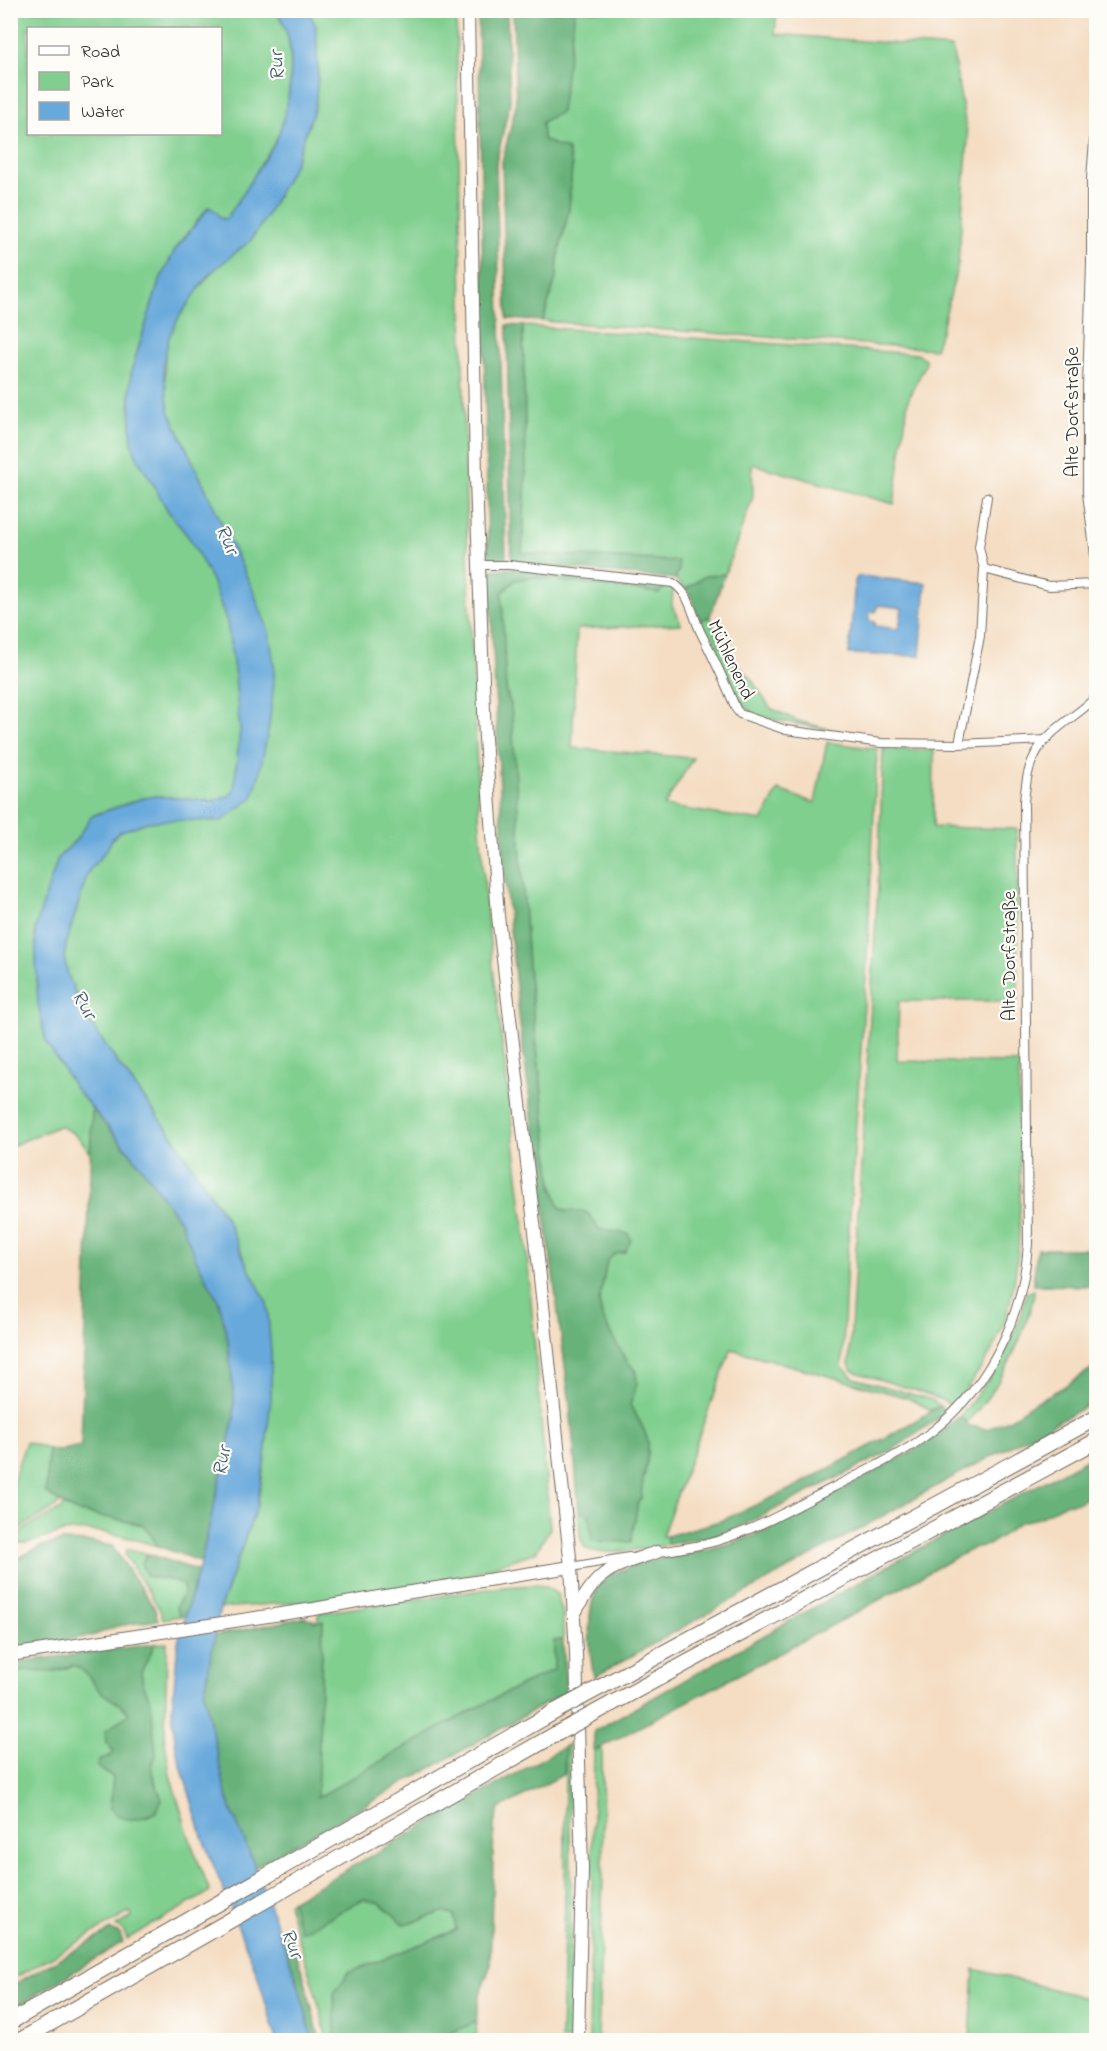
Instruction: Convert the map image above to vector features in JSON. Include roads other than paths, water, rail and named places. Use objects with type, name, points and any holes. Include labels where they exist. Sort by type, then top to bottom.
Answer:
[{"type":"highway","points":[[10,2022],[556,1711],[1096,1418]]},
{"type":"highway","points":[[21,2040],[556,1734],[1096,1441]]},
{"type":"main road","points":[[468,10],[479,565],[485,739],[498,916],[538,1252],[571,1567],[582,1869],[578,2040]]},
{"type":"main road","points":[[574,1616],[588,1589],[602,1574],[614,1566],[657,1552]]},
{"type":"main road","points":[[10,1654],[294,1612],[571,1567]]},
{"type":"street","name":"Alte Dorfstraße","points":[[1096,117],[1091,178],[1094,264],[1087,364],[1087,493],[1096,563]]},
{"type":"street","points":[[959,744],[980,636],[984,569],[979,548],[987,497]]},
{"type":"street","name":"Mühlenend","points":[[479,565],[509,565],[673,583],[681,588],[688,599],[699,628],[740,714],[786,730],[881,743],[959,744],[1046,740]]},
{"type":"street","points":[[984,569],[1049,586],[1096,584]]},
{"type":"street","name":"Alte Dorfstraße","points":[[571,1567],[716,1541],[740,1533],[787,1511],[920,1441],[959,1407],[994,1360],[1020,1298],[1028,1244],[1024,801],[1035,753],[1046,740],[1096,697]]},
{"type":"water","name":"Rur","points":[[276,11],[308,11],[316,26],[318,77],[315,107],[294,165],[267,215],[251,240],[209,274],[179,317],[169,337],[163,365],[169,411],[252,588],[269,632],[274,683],[269,726],[259,776],[252,798],[222,821],[147,822],[119,832],[88,872],[67,940],[64,958],[68,975],[84,1014],[172,1135],[227,1220],[267,1303],[271,1353],[271,1397],[264,1465],[257,1505],[220,1608],[204,1694],[227,1799],[297,1980],[313,2040],[275,2040],[257,1974],[203,1839],[176,1749],[172,1711],[178,1642],[201,1562],[234,1419],[228,1340],[219,1302],[196,1259],[181,1222],[137,1161],[75,1088],[46,1042],[38,1004],[35,929],[58,858],[76,840],[92,816],[140,799],[156,796],[214,801],[229,796],[234,790],[240,730],[227,622],[212,580],[190,539],[168,511],[138,460],[132,444],[131,372],[159,282],[175,250],[209,207],[217,212],[220,218],[226,219],[278,136],[287,106],[291,55],[284,24]]},
{"type":"water","points":[[858,576],[926,583],[920,656],[849,654],[855,581]],"holes":[[[878,605],[902,608],[899,629],[875,626],[875,622],[869,621],[870,611],[876,612]]]}]
